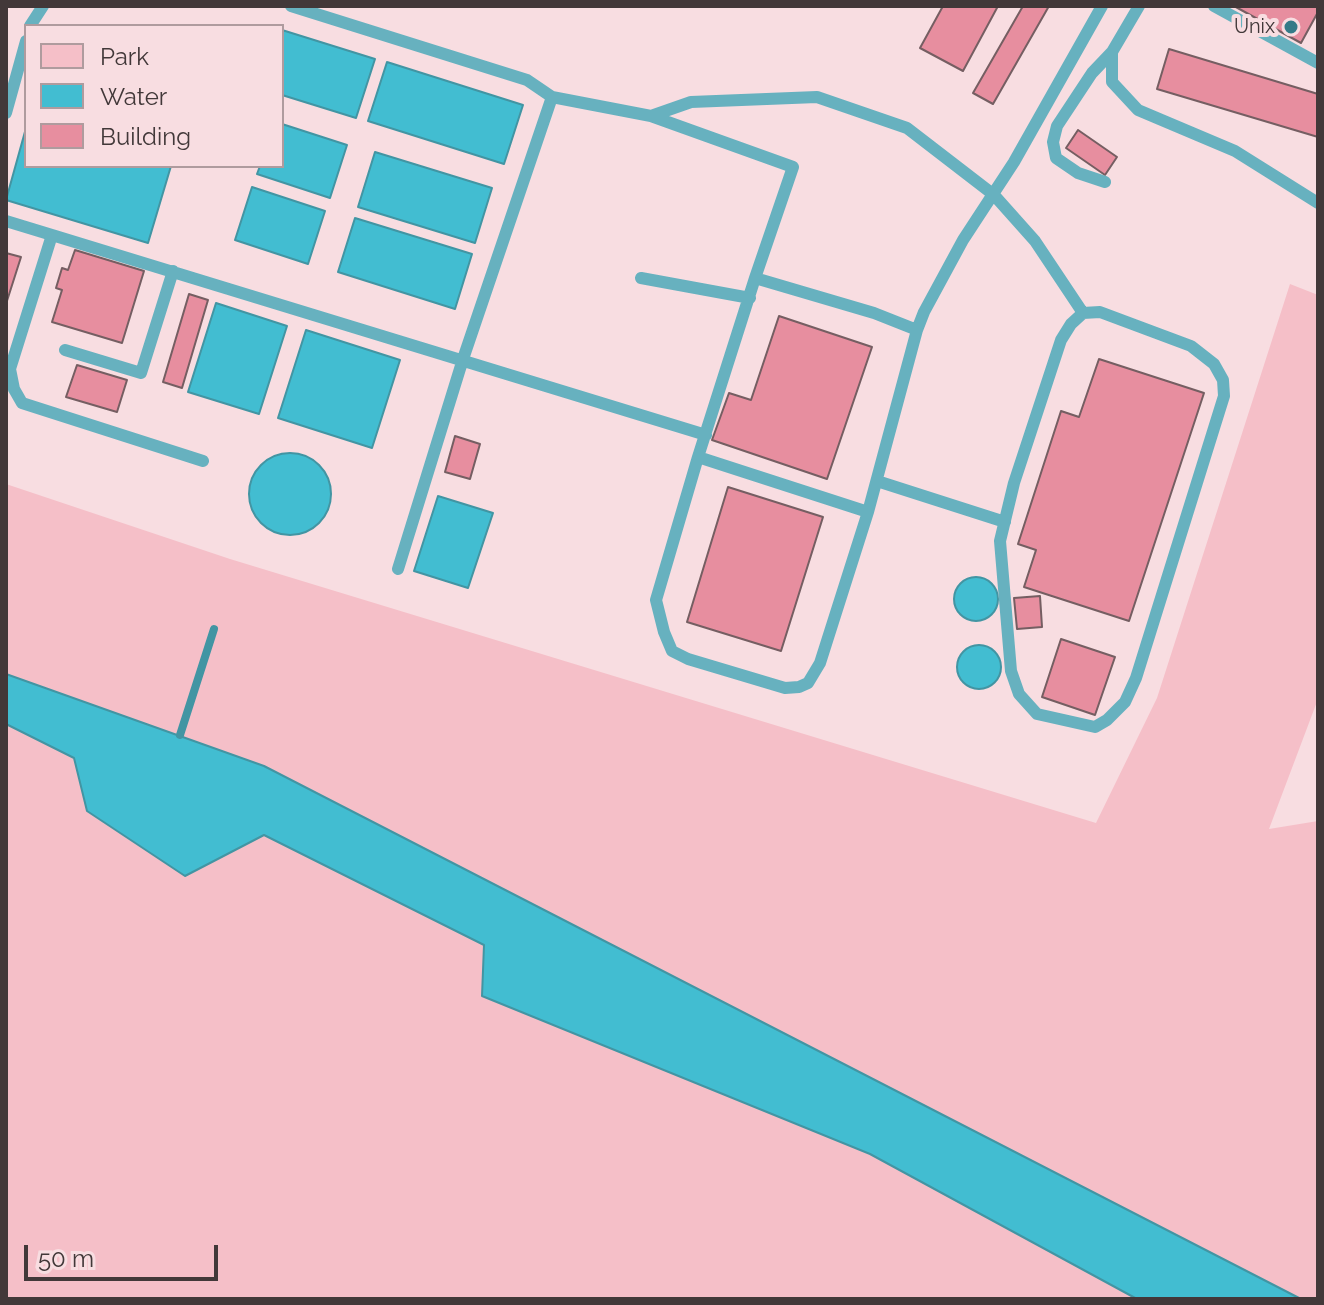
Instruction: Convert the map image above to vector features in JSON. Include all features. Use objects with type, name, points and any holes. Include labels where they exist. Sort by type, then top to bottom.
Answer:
[{"type":"lane","points":[[31,24],[43,6]]},
{"type":"lane","points":[[291,6],[527,80],[552,97],[651,116],[793,167],[698,457],[656,600],[672,651],[688,659],[785,688],[808,683],[820,663],[868,512],[924,312],[963,240],[994,195],[1102,6]]},
{"type":"lane","points":[[1105,182],[1078,173],[1056,158],[1053,142],[1057,126],[1092,73],[1112,52],[1139,6]]},
{"type":"lane","points":[[1214,6],[1318,63]]},
{"type":"lane","points":[[6,113],[24,48]]},
{"type":"lane","points":[[1112,52],[1112,82],[1138,110],[1235,151],[1318,203]]},
{"type":"lane","points":[[398,569],[463,359],[552,97]]},
{"type":"lane","points":[[651,116],[691,102],[817,97],[907,128],[994,195],[1035,241],[1083,313]]},
{"type":"lane","points":[[6,221],[706,435]]},
{"type":"lane","points":[[52,235],[10,369],[14,389],[22,403],[203,461]]},
{"type":"lane","points":[[65,350],[141,373],[173,271]]},
{"type":"lane","points":[[641,278],[750,298]]},
{"type":"lane","points":[[755,278],[874,313],[917,330]]},
{"type":"lane","points":[[1100,312],[1191,346],[1214,364],[1223,380],[1224,396],[1136,678],[1125,702],[1095,727],[1037,714],[1019,694],[1011,671],[1000,541],[1014,483],[1061,340],[1083,313],[1100,312]]},
{"type":"lane","points":[[698,457],[868,512]]},
{"type":"lane","points":[[877,481],[1005,522]]},
{"type":"green space","points":[[1290,284],[1318,295],[1318,699],[1269,829],[1318,821],[1318,1299],[1301,1299],[264,766],[6,674],[6,484],[230,559],[1096,823],[1157,698]]},
{"type":"green space","points":[[6,724],[74,758],[88,812],[185,876],[264,835],[484,945],[1137,1299],[6,1299]]},
{"type":"water","points":[[284,31],[375,59],[356,118],[284,96]]},
{"type":"water","points":[[387,62],[523,105],[504,164],[368,121]]},
{"type":"water","points":[[284,125],[347,145],[330,198],[257,174],[259,168],[284,168]]},
{"type":"water","points":[[24,135],[24,168],[170,168],[148,243],[6,200]]},
{"type":"water","points":[[375,152],[492,188],[475,243],[358,207]]},
{"type":"water","points":[[252,187],[325,211],[308,264],[235,240]]},
{"type":"water","points":[[355,218],[472,254],[455,309],[338,272]]},
{"type":"water","points":[[216,303],[287,326],[259,414],[188,392]]},
{"type":"water","points":[[306,330],[400,360],[372,448],[278,418]]},
{"type":"water","points":[[290,453],[306,456],[319,465],[328,478],[331,494],[328,510],[319,523],[306,532],[290,535],[274,532],[261,523],[252,510],[249,494],[252,478],[261,465],[274,456]]},
{"type":"water","points":[[438,496],[493,513],[468,588],[414,571]]},
{"type":"water","points":[[976,577],[992,583],[998,599],[992,615],[976,621],[960,615],[954,599],[960,583]]},
{"type":"water","points":[[979,645],[995,651],[1001,667],[995,683],[979,689],[963,683],[957,667],[963,651]]},
{"type":"water","points":[[6,674],[264,766],[1301,1299],[1137,1299],[870,1154],[482,996],[484,945],[264,835],[185,876],[87,811],[74,758],[6,724]]},
{"type":"building","points":[[943,6],[998,6],[963,71],[920,48]]},
{"type":"building","points":[[1023,6],[1049,6],[993,104],[973,93]]},
{"type":"building","name":"Unix","points":[[1234,6],[1318,6],[1318,12],[1301,43]]},
{"type":"building","points":[[1169,49],[1318,94],[1318,137],[1157,89]]},
{"type":"building","points":[[1078,130],[1117,157],[1105,175],[1066,148]]},
{"type":"building","points":[[75,250],[144,271],[122,343],[52,322],[62,290],[56,288],[62,268],[68,270]]},
{"type":"building","points":[[6,253],[21,257],[6,304]]},
{"type":"building","points":[[189,294],[208,300],[182,388],[163,382]]},
{"type":"building","points":[[779,316],[872,347],[827,479],[712,440],[729,393],[751,400]]},
{"type":"building","points":[[1099,359],[1204,393],[1129,621],[1024,587],[1036,550],[1018,544],[1061,411],[1079,417]]},
{"type":"building","points":[[77,365],[127,380],[117,412],[66,397]]},
{"type":"building","points":[[455,436],[480,444],[470,479],[445,472]]},
{"type":"building","points":[[728,487],[823,517],[781,651],[687,622]]},
{"type":"building","points":[[1040,596],[1042,627],[1017,629],[1014,598]]},
{"type":"building","points":[[1061,639],[1115,657],[1095,715],[1042,697]]},
{"type":"waterway","points":[[180,735],[214,629]]},
{"type":"place","name":"Unix","points":[[1291,27]]}]
